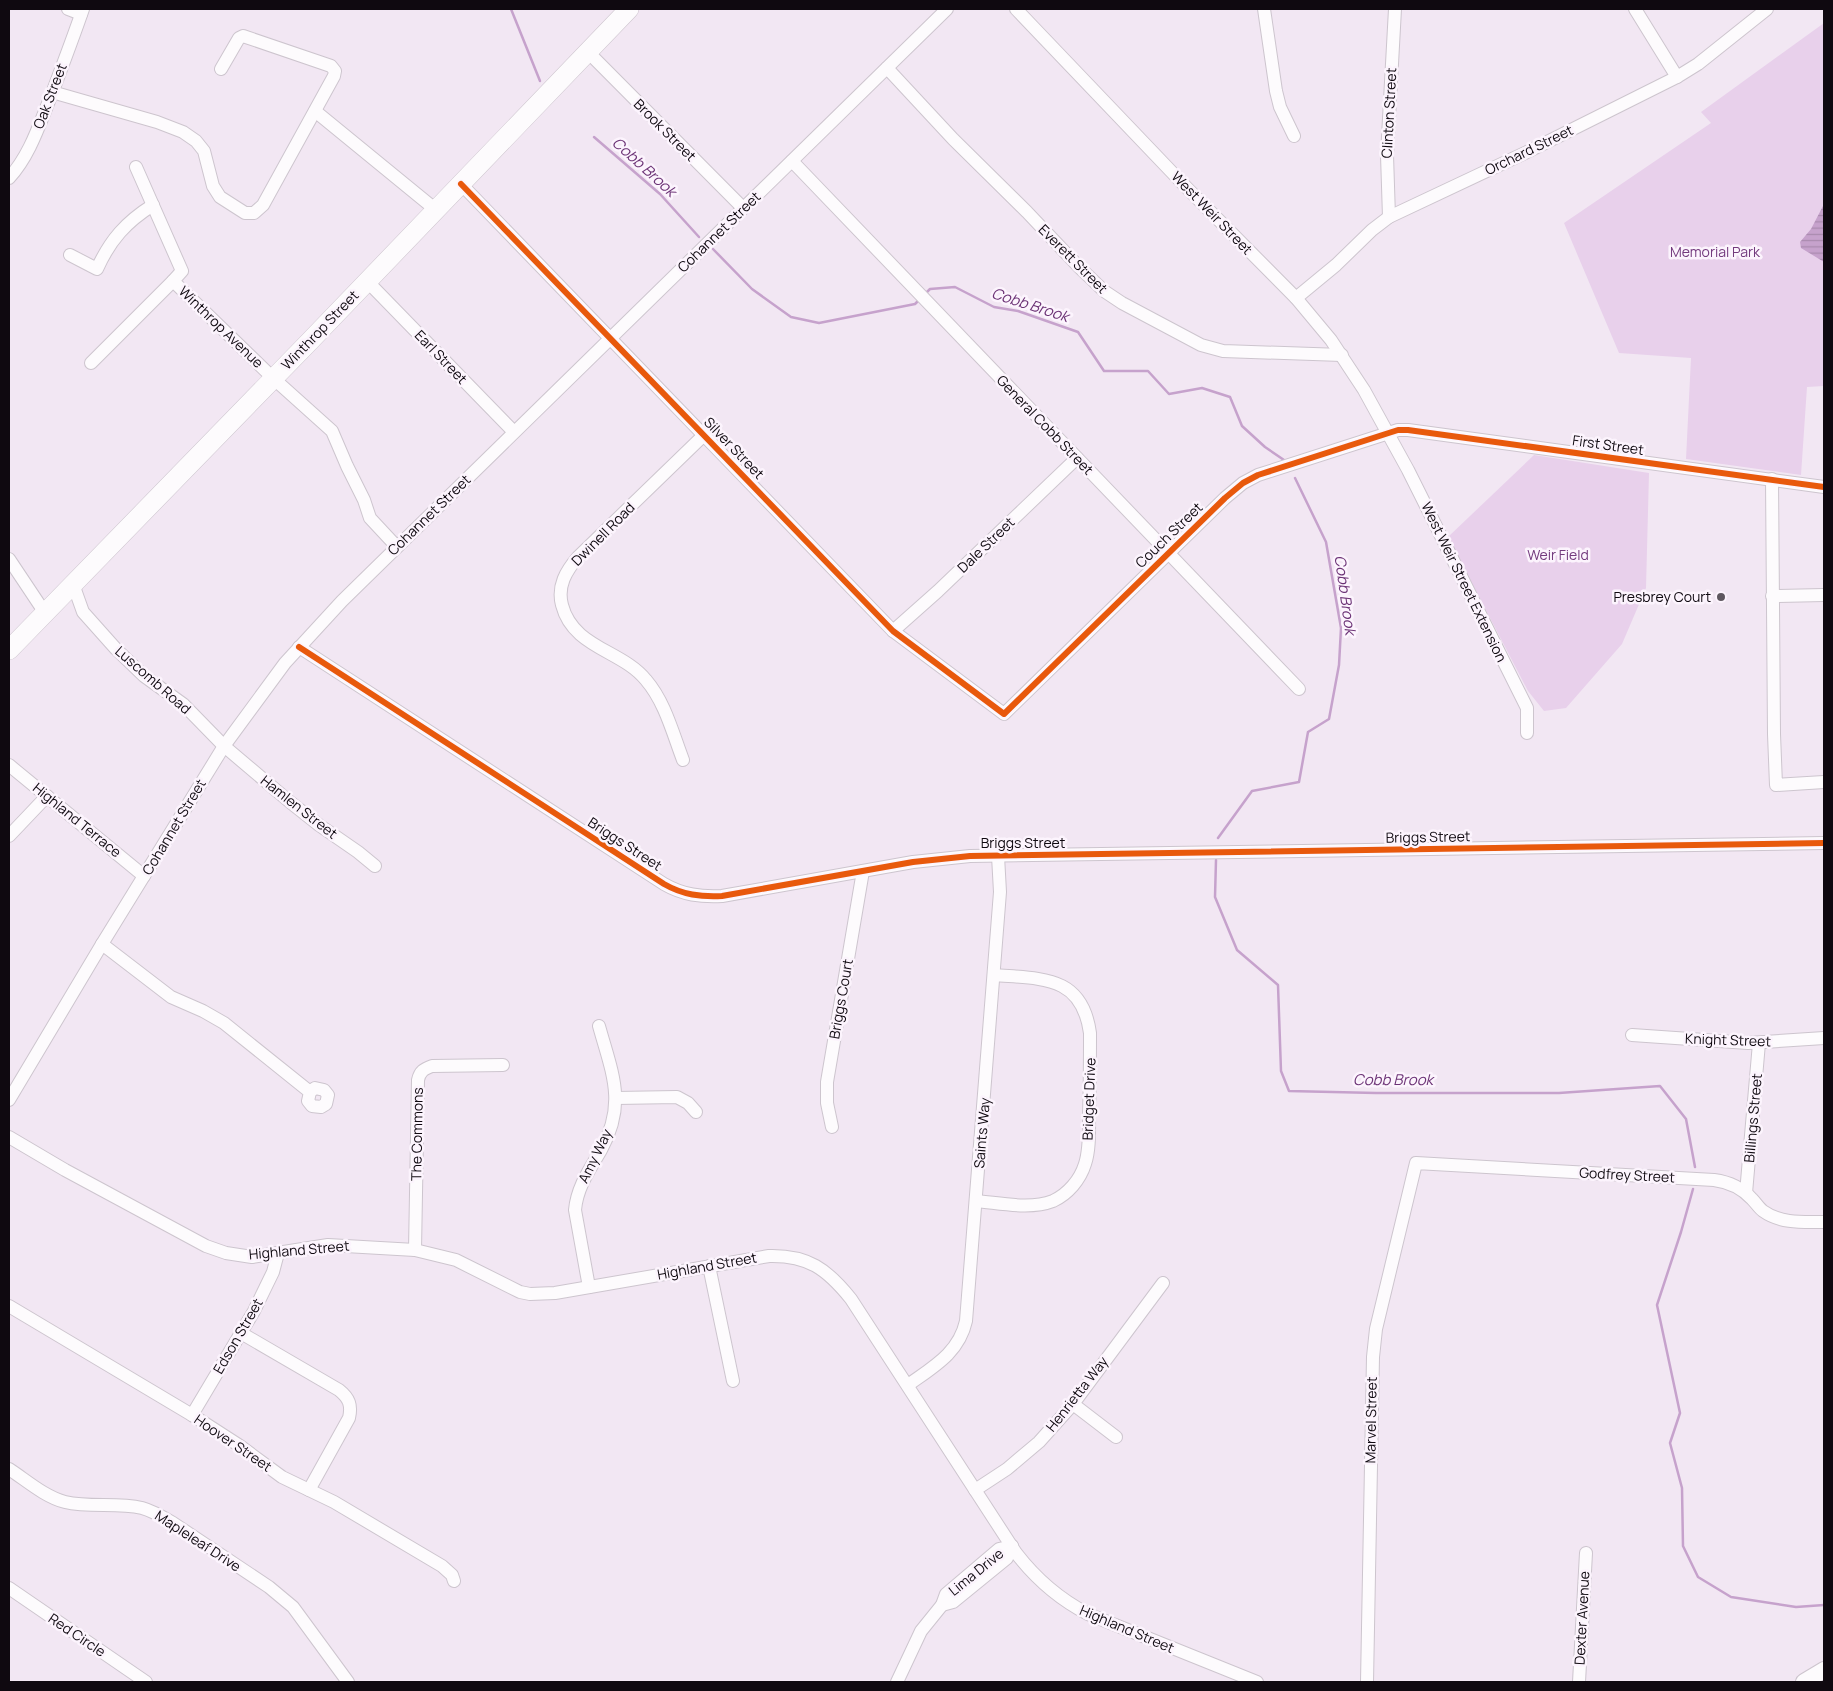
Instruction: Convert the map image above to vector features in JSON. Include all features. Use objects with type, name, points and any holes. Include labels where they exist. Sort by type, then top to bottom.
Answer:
[{"type":"highway","name":"Winthrop Street","points":[[9,650],[629,9]]},
{"type":"main road","points":[[1804,1682],[1824,1670]]},
{"type":"street","points":[[68,9],[82,12]]},
{"type":"street","name":"Cohannet Street","points":[[9,1100],[224,746],[299,647],[333,609],[947,9]]},
{"type":"street","name":"West Weir Street","points":[[1016,9],[1186,187],[1296,298],[1324,330],[1342,355],[1388,434]]},
{"type":"street","points":[[1264,9],[1278,99],[1284,117],[1294,136]]},
{"type":"street","name":"Clinton Street","points":[[1389,217],[1387,155],[1395,9]]},
{"type":"street","points":[[1635,9],[1677,77]]},
{"type":"street","name":"Orchard Street","points":[[1296,298],[1389,217],[1545,143],[1677,77],[1703,60],[1767,9]]},
{"type":"street","name":"Oak Street","points":[[9,178],[22,162],[30,147],[82,12]]},
{"type":"street","points":[[52,92],[156,122],[183,132],[196,141],[204,151],[215,191],[220,197],[248,214],[254,213],[263,205],[334,76],[334,70],[331,66],[243,36],[239,38],[221,69]]},
{"type":"street","name":"Brook Street","points":[[587,52],[744,208]]},
{"type":"street","name":"Everett Street","points":[[887,68],[948,134],[1079,267],[1112,296],[1191,341],[1210,349],[1342,355]]},
{"type":"street","points":[[315,111],[436,210]]},
{"type":"street","name":"General Cobb Street","points":[[792,161],[1299,689]]},
{"type":"street","name":"Winthrop Avenue","points":[[136,167],[182,271],[173,282],[273,378],[332,431],[364,500],[370,518],[397,547]]},
{"type":"street","name":"Silver Street","points":[[461,184],[893,631],[1004,714]]},
{"type":"street","points":[[70,255],[97,269],[104,253],[126,225],[138,214],[153,205]]},
{"type":"street","name":"Earl Street","points":[[367,281],[514,432]]},
{"type":"street","points":[[91,363],[173,282]]},
{"type":"street","name":"First Street","points":[[1388,434],[1398,430],[1408,430],[1824,487]]},
{"type":"street","name":"Couch Street","points":[[1004,714],[1225,498],[1251,479],[1258,475],[1388,434]]},
{"type":"street","name":"West Weir Street Extension","points":[[1388,434],[1439,530],[1528,708],[1527,733]]},
{"type":"street","name":"Dwinell Road","points":[[683,760],[660,702],[647,680],[630,665],[580,635],[563,610],[560,591],[566,573],[578,557],[704,435]]},
{"type":"street","name":"Dale Street","points":[[893,631],[938,591],[1077,458]]},
{"type":"street","points":[[1772,479],[1772,596],[1776,785],[1824,782]]},
{"type":"street","points":[[9,559],[45,613]]},
{"type":"street","name":"Luscomb Road","points":[[73,584],[84,612],[116,649],[144,676],[183,704],[224,746]]},
{"type":"street","points":[[1772,596],[1824,595]]},
{"type":"street","name":"Briggs Street","points":[[299,647],[674,890],[694,896],[722,896],[941,858],[1824,843]]},
{"type":"street","name":"Hamlen Street","points":[[224,746],[290,802],[375,866]]},
{"type":"street","name":"Highland Terrace","points":[[9,765],[144,876]]},
{"type":"street","points":[[9,836],[47,796]]},
{"type":"street","name":"Saints Way","points":[[908,1384],[947,1358],[959,1343],[966,1321],[1000,892],[998,856]]},
{"type":"street","name":"Briggs Court","points":[[832,1127],[827,1103],[827,1082],[863,871]]},
{"type":"street","points":[[102,944],[171,998],[203,1011],[224,1023],[310,1092]]},
{"type":"street","name":"Bridget Drive","points":[[976,1201],[1037,1204],[1052,1201],[1062,1196],[1080,1175],[1086,1163],[1089,1138],[1090,1034],[1088,1020],[1082,1004],[1070,990],[1051,980],[994,975]]},
{"type":"street","name":"Amy Way","points":[[589,1287],[576,1217],[576,1199],[580,1186],[604,1145],[614,1112],[616,1098],[615,1082],[598,1026]]},
{"type":"street","name":"Knight Street","points":[[1632,1035],[1759,1043],[1824,1038]]},
{"type":"street","name":"Billings Street","points":[[1746,1193],[1759,1043]]},
{"type":"street","name":"The Commons","points":[[415,1250],[418,1080],[420,1073],[432,1066],[503,1065]]},
{"type":"street","points":[[616,1098],[676,1097],[688,1103],[696,1112]]},
{"type":"street","name":"Highland Street","points":[[9,1137],[65,1170],[206,1246],[226,1253],[252,1257],[328,1245],[415,1250],[456,1260],[520,1292],[543,1294],[758,1258],[780,1256],[804,1260],[819,1267],[832,1277],[851,1299],[1012,1546],[1028,1568],[1045,1586],[1081,1611],[1257,1682]]},
{"type":"street","name":"Godfrey Street","points":[[1416,1163],[1714,1180],[1732,1185],[1746,1193],[1763,1211],[1778,1218],[1799,1222],[1824,1222]]},
{"type":"street","name":"Marvel Street","points":[[1366,1682],[1373,1357],[1376,1329],[1416,1163]]},
{"type":"street","name":"Edson Street","points":[[192,1415],[241,1333],[273,1272],[278,1253]]},
{"type":"street","points":[[709,1266],[733,1381]]},
{"type":"street","name":"Henrietta Way","points":[[975,1490],[1006,1469],[1039,1442],[1072,1404],[1163,1283]]},
{"type":"street","name":"Hoover Street","points":[[9,1306],[192,1415],[240,1446],[282,1477],[334,1502],[442,1566],[452,1575],[454,1581]]},
{"type":"street","points":[[241,1333],[339,1390],[349,1400],[351,1408],[349,1418],[309,1490]]},
{"type":"street","points":[[1072,1404],[1116,1437]]},
{"type":"street","name":"Mapleleaf Drive","points":[[9,1469],[54,1499],[84,1505],[135,1506],[157,1514],[173,1523],[269,1587],[294,1607],[348,1682]]},
{"type":"street","name":"Lima Drive","points":[[897,1682],[921,1632],[942,1605],[953,1602],[1006,1558],[1012,1546]]},
{"type":"street","name":"Dexter Avenue","points":[[1579,1682],[1586,1554]]},
{"type":"street","name":"Red Circle","points":[[9,1588],[146,1682]]},
{"type":"green space","name":"Memorial Park","points":[[1824,23],[1824,386],[1807,387],[1801,475],[1686,459],[1691,358],[1619,353],[1564,223],[1711,123],[1701,112]]},
{"type":"green space","name":"Weir Field","points":[[1534,455],[1649,473],[1646,588],[1622,644],[1566,708],[1544,711],[1528,691],[1448,537]]},
{"type":"shaded area","points":[[1824,204],[1824,262],[1801,248],[1800,242],[1811,229]]},
{"type":"waterway","name":"Cobb Brook","points":[[511,9],[540,81]]},
{"type":"waterway","name":"Cobb Brook","points":[[594,137],[660,194],[699,237]]},
{"type":"waterway","name":"Cobb Brook","points":[[712,248],[752,289],[791,317],[819,323],[915,304],[919,300]]},
{"type":"waterway","name":"Cobb Brook","points":[[925,294],[930,289],[955,287],[994,307],[1018,311],[1078,332],[1104,371],[1148,371],[1169,394],[1202,388],[1230,397],[1242,426],[1265,447],[1284,460]]},
{"type":"waterway","name":"Cobb Brook","points":[[1218,838],[1252,791],[1299,782],[1308,732],[1329,719],[1339,665],[1341,628],[1326,542],[1295,478]]},
{"type":"waterway","name":"Cobb Brook","points":[[1216,860],[1215,897],[1237,950],[1278,985],[1281,1071],[1289,1091],[1559,1093],[1660,1086],[1686,1119],[1695,1167]]},
{"type":"waterway","name":"Cobb Brook","points":[[1693,1189],[1657,1305],[1680,1413],[1670,1443],[1682,1488],[1683,1546],[1698,1577],[1731,1597],[1796,1607],[1824,1605]]},
{"type":"cycle path","points":[[461,184],[893,631],[1004,714],[1225,498],[1243,483],[1258,475],[1398,430],[1824,487]]},
{"type":"cycle path","points":[[299,647],[664,884],[678,891],[699,896],[722,896],[913,862],[970,856],[1824,843]]},
{"type":"place","name":"Presbrey Court","points":[[1721,597]]}]
